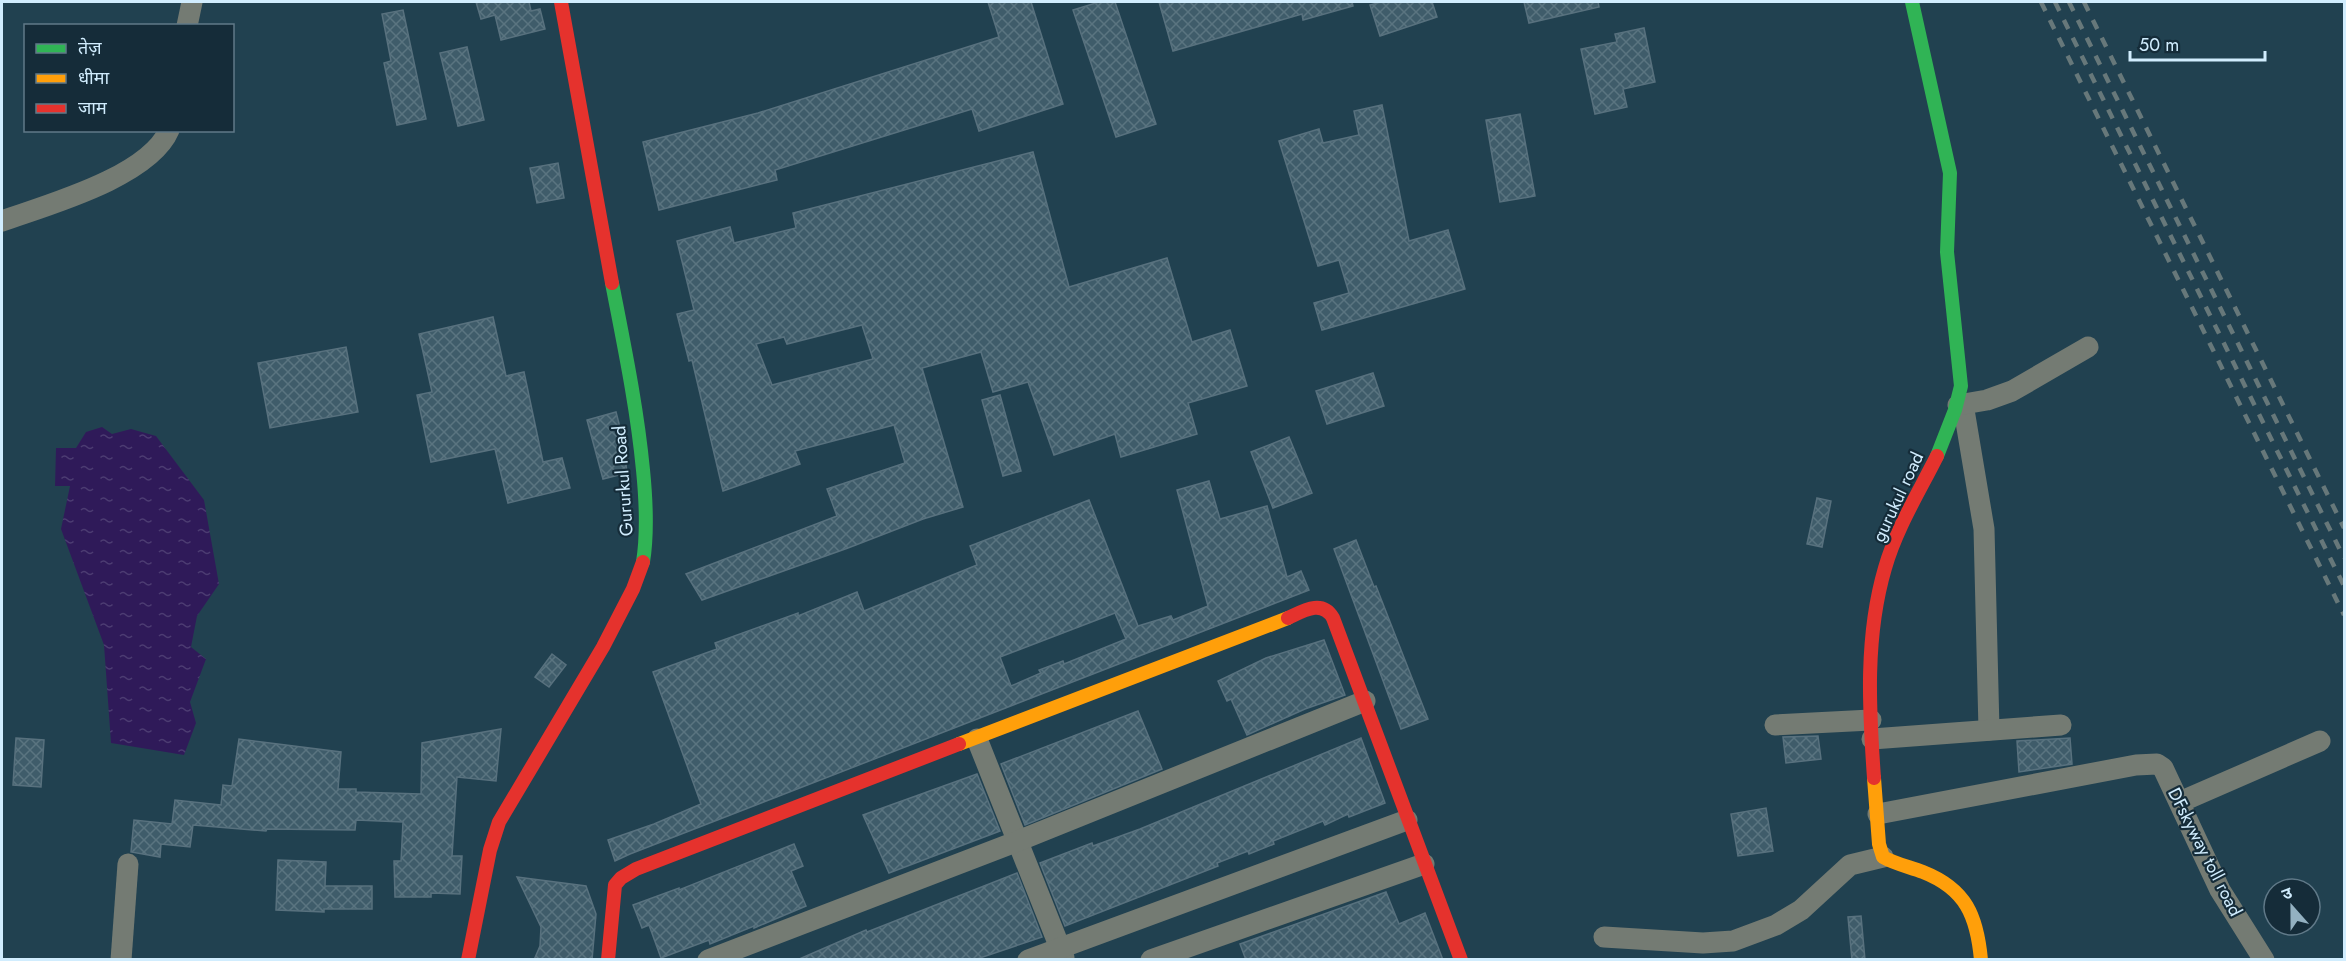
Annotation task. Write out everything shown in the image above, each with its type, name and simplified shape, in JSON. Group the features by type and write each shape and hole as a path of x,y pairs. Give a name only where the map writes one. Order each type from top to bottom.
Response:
{"street":[{"path":"187,24 192,2"},
{"name":"Gururkul Road","path":"468,960 490,850 499,822 607,639 633,589 643,563 646,545 646,503 639,429 561,2"},
{"name":"gurukul road","path":"1883,857 1879,844 1872,729 1870,651 1876,601 1885,566 1899,531 1961,405 1960,374 1947,252 1950,173 1912,2"},
{"path":"2,221 109,181 153,151 163,142 168,132"},
{"path":"1989,730 1984,529 1961,405 2002,395 2026,385 2088,347"},
{"path":"608,960 615,885 627,873 1315,608 1326,608 1330,613 1461,960"},
{"path":"708,960 1018,841 1365,701"},
{"path":"1775,725 1989,730 2061,725"},
{"path":"977,739 1062,953"},
{"path":"2180,802 2320,741"},
{"name":"DFskyway toll road","path":"1878,814 2136,765 2157,764 2163,768 2220,890 2264,960"},
{"path":"1028,960 1062,953 1407,820"},
{"path":"1604,937 1711,943 1733,941 1776,925 1801,910 1850,865 1883,857 1926,872 1942,880 1957,892 1970,907 1976,925 1981,960"},
{"path":"121,960 128,864"},
{"path":"1151,960 1424,864"}],"water":[{"path":"102,427 112,434 131,429 156,436 204,500 219,584 197,616 191,647 206,659 190,702 196,723 184,755 111,743 104,645 61,529 70,486 55,486 56,448 76,448 86,432"}],"building":[{"path":"476,2 529,2 531,11 540,9 545,29 501,40 495,15 481,19"},
{"path":"988,2 1031,2 1063,104 979,131 972,109 775,170 777,180 659,210 643,142 758,113 999,37"},
{"path":"1099,2 1115,2 1156,124 1116,137 1073,10"},
{"path":"1159,2 1352,2 1353,6 1303,20 1302,14 1173,51"},
{"path":"1381,2 1432,2 1437,17 1380,36 1370,5"},
{"path":"1524,2 1598,2 1599,7 1529,23"},
{"path":"403,10 426,119 397,125 384,63 391,61 382,14"},
{"path":"1644,28 1655,82 1623,89 1627,107 1595,114 1581,49 1617,42 1615,34"},
{"path":"467,47 484,120 458,126 440,53"},
{"path":"1382,105 1409,241 1448,230 1465,289 1322,330 1314,303 1349,293 1339,260 1318,266 1279,141 1319,129 1323,143 1359,135 1354,111"},
{"path":"1520,114 1535,196 1500,202 1486,120"},
{"path":"1033,152 1069,287 1167,258 1192,342 1230,330 1247,386 1188,403 1197,434 1121,457 1115,434 1054,455 1028,382 993,392 981,352 922,368 963,507 923,519 702,600 686,574 837,516 827,489 905,463 894,425 795,451 800,464 723,491 692,360 689,361 677,314 694,310 677,241 730,227 734,243 796,228 793,213","holes":["862,325 873,359 772,385 756,344 784,337 787,344"]},
{"path":"558,163 564,198 537,203 530,168"},
{"path":"493,317 506,376 524,372 543,462 562,458 570,488 508,503 495,449 431,462 417,395 432,392 419,334"},
{"path":"346,347 358,412 270,428 258,363"},
{"path":"1373,373 1384,406 1327,424 1316,391"},
{"path":"1000,395 1021,471 1003,476 982,400"},
{"path":"616,412 623,439 627,473 603,479 587,420"},
{"path":"1289,437 1312,493 1273,508 1251,452"},
{"path":"1209,481 1220,519 1267,506 1287,577 1301,571 1309,590 615,861 608,840 701,804 653,672 717,649 715,643 798,613 798,616 857,592 864,611 977,565 970,546 1089,500 1138,626 1171,616 1173,620 1208,606 1177,490","holes":["1115,613 1126,639 1064,664 1063,661 1039,670 1041,673 1011,686 1000,657"]},
{"path":"1817,498 1831,501 1822,547 1807,544"},
{"path":"1356,540 1428,719 1401,729 1334,549"},
{"path":"1324,640 1345,695 1305,709 1247,735 1231,699 1227,701 1218,681 1266,658"},
{"path":"552,654 566,665 549,687 535,677"},
{"path":"1138,711 1162,769 1025,825 1001,764"},
{"path":"501,729 496,781 457,777 452,856 462,856 460,894 431,893 431,897 395,897 394,861 401,861 403,822 356,820 355,830 267,829 266,831 193,825 190,847 161,844 160,857 131,852 134,820 172,824 175,800 221,805 223,785 232,786 239,739 341,752 338,789 356,789 356,792 421,794 422,743"},
{"path":"1818,736 1821,759 1786,763 1783,737"},
{"path":"16,738 44,740 41,787 13,785"},
{"path":"1361,738 1385,803 1349,817 1348,814 1325,825 1323,821 1273,841 1274,844 1217,863 1218,866 1065,926 1040,863 1092,843 1093,846 1140,829"},
{"path":"2070,738 2072,764 2019,772 2017,741"},
{"path":"977,774 1000,831 889,873 863,815"},
{"path":"1766,808 1773,851 1738,856 1731,814"},
{"path":"794,844 803,866 791,871 806,906 710,944 709,940 661,958 649,925 642,928 633,905 679,888 679,890"},
{"path":"278,860 326,862 325,886 372,886 372,909 324,909 324,912 276,910"},
{"path":"1017,873 1042,937 974,960 797,960 866,930 867,932"},
{"path":"517,877 586,886 596,914 592,960 534,960 540,946 541,927"},
{"path":"1386,892 1399,924 1425,913 1443,960 1246,960 1240,944"},
{"path":"1861,916 1865,960 1852,960 1848,917"}],"railway":[{"path":"2041,2 2344,615"},
{"path":"2055,2 2344,586"},
{"path":"2069,2 2344,558"},
{"path":"2084,2 2344,528"}],"traffic: fast":[{"path":"1912,2 1950,173 1947,252 1961,386 1955,410 1937,456"},
{"path":"612,283 630,376 644,481 646,539 643,562"}],"traffic: slow":[{"path":"959,744 1288,618"},
{"path":"1874,778 1879,844 1883,857 1938,879 1959,896 1972,917 1981,960"}],"traffic: jam":[{"path":"561,2 612,283"},
{"path":"1874,778 1870,672 1871,646 1879,594 1895,539 1937,456"},
{"path":"468,960 490,850 499,822 603,647 633,589 643,562"},
{"path":"1288,618 1312,608 1323,609 1333,618 1461,960"},
{"path":"608,960 615,885 621,878 636,869 959,744"}]}
